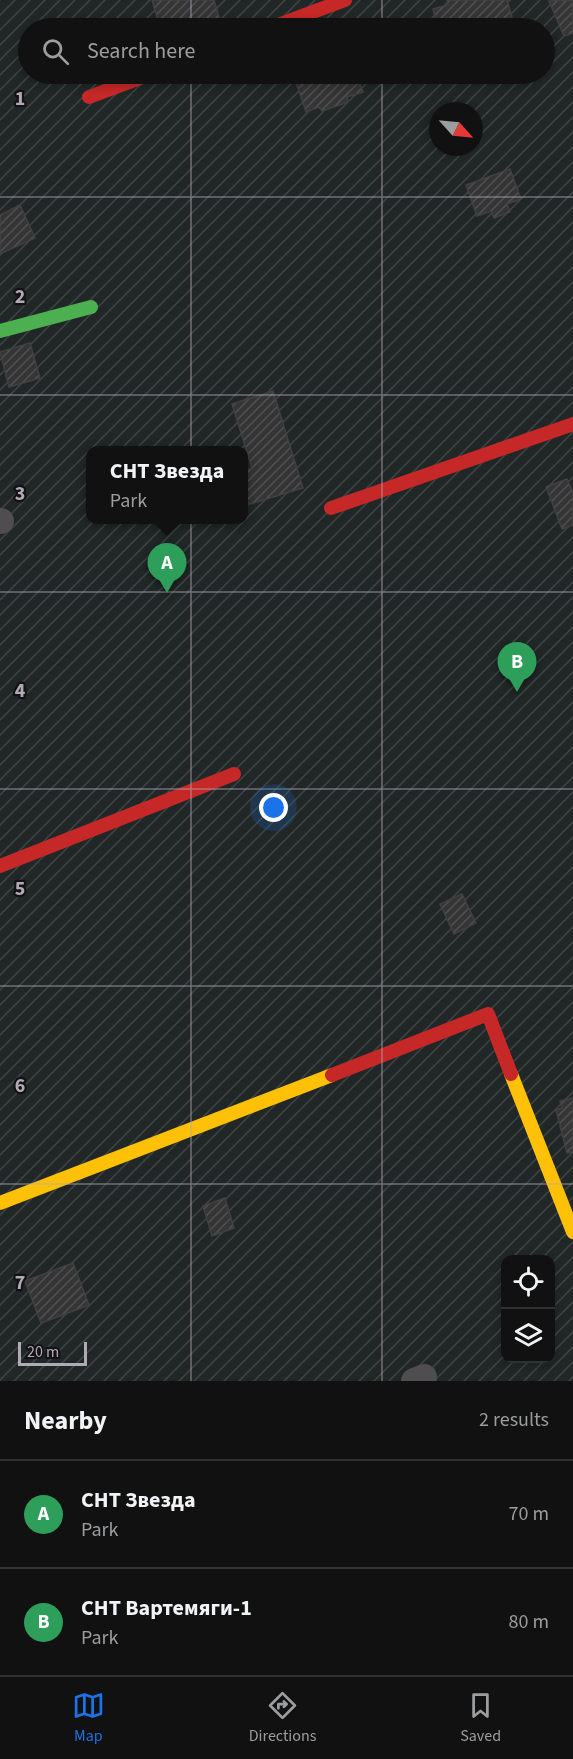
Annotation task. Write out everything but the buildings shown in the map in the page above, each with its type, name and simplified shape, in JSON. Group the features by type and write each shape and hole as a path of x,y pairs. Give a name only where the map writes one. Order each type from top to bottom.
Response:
{"street":[{"path":"297,18 345,0"},
{"path":"89,97 124,84"},
{"path":"0,331 91,307"},
{"path":"331,508 573,424"},
{"path":"0,866 234,774"},
{"path":"0,1203 488,1014 573,1232"}],"shaded area":[{"path":"0,0 573,0 573,1381 0,1381"}],"traffic: fast":[{"path":"0,331 91,307"}],"traffic: slow":[{"path":"511,1074 573,1232"},
{"path":"0,1203 332,1075"}],"traffic: jam":[{"path":"297,18 345,0"},
{"path":"89,97 124,84"},
{"path":"331,508 573,424"},
{"path":"0,866 234,774"},
{"path":"332,1075 488,1014 511,1074"}],"place":[{"name":"СНТ Звезда","path":"167,593"},
{"name":"СНТ Вартемяги-1","path":"517,692"}]}
